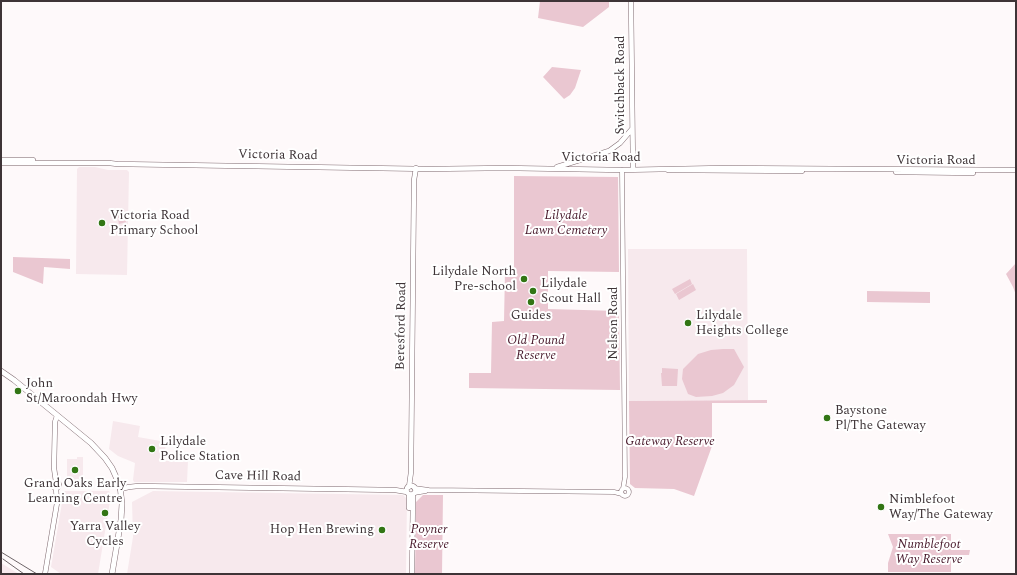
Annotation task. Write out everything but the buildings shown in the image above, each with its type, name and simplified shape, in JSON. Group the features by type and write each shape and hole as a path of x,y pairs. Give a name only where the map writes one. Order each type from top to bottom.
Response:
{"highway":[{"path":"1,372 14,380 91,443 105,458 115,474 122,499 122,520 112,574"}],"main road":[{"name":"Switchback Road","path":"631,1 633,169"},
{"path":"551,168 609,150 620,144 632,129"},
{"name":"Victoria Road","path":"1,160 38,160 52,162"},
{"name":"Victoria Road","path":"1,163 52,162 622,170 722,168 828,170 1016,170"},
{"name":"Beresford Road","path":"410,574 414,167"},
{"path":"43,574 50,547 56,503 56,488 53,484 56,482 54,468 55,422 57,416"},
{"name":"Cave Hill Road","path":"120,489 138,486 411,490"}],"street":[{"name":"Nelson Road","path":"622,170 624,490"},
{"name":"Cave Hill Road","path":"411,490 614,492 624,490"}],"shaded area":[{"name":"Victoria Road Primary School","path":"79,167 127,170 129,172 127,275 76,274 77,169"},
{"name":"Lilydale Heights College","path":"628,249 747,249 748,400 629,401"},
{"path":"113,421 140,426 138,437 166,442 164,461 188,461 187,482 134,482 135,463 118,456 109,449"},
{"name":"Grand Oaks Early Learning Centre","path":"77,457 83,457 83,481 67,481 67,459 77,459"},
{"path":"64,491 109,491 111,495 98,574 61,574 51,567"},
{"path":"153,491 403,495 407,499 406,574 127,574 133,537 132,502"},
{"path":"1,563 19,574 1,574"}],"green space":[{"path":"540,1 609,1 609,7 583,27 538,18"},
{"path":"552,67 581,70 575,88 570,95 564,99 543,77"},
{"path":"514,176 618,177 619,272 548,271 548,309 619,311 620,390 469,388 469,373 491,373 492,322 504,321 505,271 514,270"},
{"path":"123,208 126,222 119,224 116,210"},
{"path":"13,257 70,259 70,269 44,267 43,284 13,272"},
{"path":"1016,263 1016,295 1006,274"},
{"path":"690,279 692,284 675,294 672,289"},
{"path":"693,284 696,290 679,300 676,294"},
{"path":"867,291 930,292 930,303 867,302"},
{"path":"734,349 744,367 734,385 723,393 712,396 696,397 688,394 682,379 683,369 698,354 711,350"},
{"path":"662,368 678,369 677,386 662,386"},
{"name":"Gateway Reserve","path":"767,400 767,403 712,403 712,446 694,496 674,489 635,488 630,484 629,401"},
{"name":"Poyner Reserve","path":"423,495 443,495 442,574 415,574 416,502"},
{"name":"Numblefoot Way Reserve","path":"888,534 951,534 951,550 970,550 969,555 951,555 951,572 888,572 888,563 893,547"}],"railway":[{"path":"1,552 37,574"},
{"path":"3,559 24,574"}],"place":[{"name":"Victoria Road Primary School","path":"102,223"},
{"name":"Lilydale North Pre-school","path":"524,279"},
{"name":"Lilydale Scout Hall","path":"533,291"},
{"name":"Guides","path":"531,302"},
{"name":"Lilydale Heights College","path":"688,323"},
{"name":"John St/Maroondah Hwy","path":"18,391"},
{"name":"Baystone Pl/The Gateway","path":"827,418"},
{"name":"Lilydale Police Station","path":"152,449"},
{"name":"Grand Oaks Early Learning Centre","path":"75,470"},
{"name":"Nimblefoot Way/The Gateway","path":"881,507"},
{"name":"Yarra Valley Cycles","path":"105,513"},
{"name":"Hop Hen Brewing","path":"382,530"}],"park label":[{"name":"Lilydale Lawn Cemetery","path":"566,224"},
{"name":"Old Pound Reserve","path":"536,348"}]}
